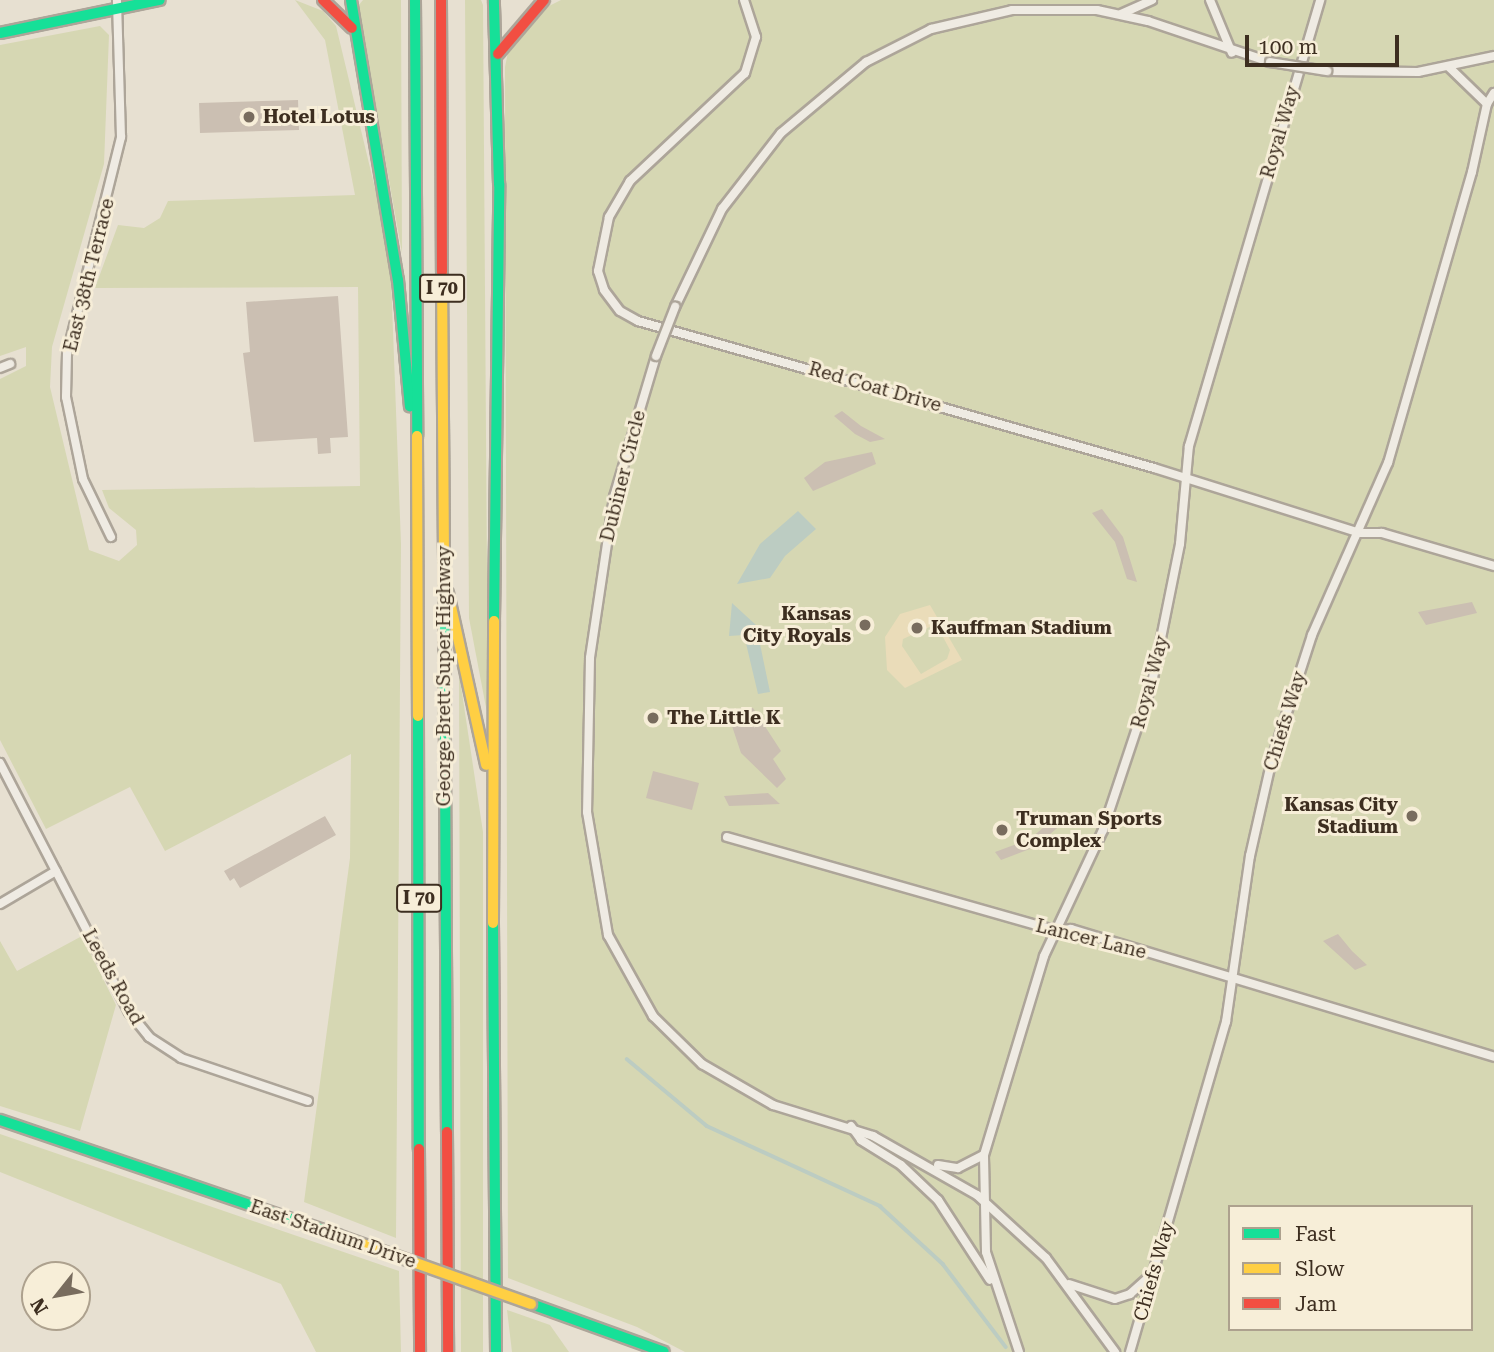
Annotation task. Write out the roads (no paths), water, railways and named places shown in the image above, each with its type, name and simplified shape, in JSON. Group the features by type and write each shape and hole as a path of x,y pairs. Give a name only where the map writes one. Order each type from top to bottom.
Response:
{"main road":[{"path":"0,33 117,3 160,0"},
{"path":"323,0 352,29"},
{"path":"351,0 352,29 396,267 403,363 417,445"},
{"name":"George Brett Super Highway","path":"415,0 420,1352"},
{"name":"George Brett Super Highway","path":"441,0 448,1352"},
{"path":"494,0 498,54 492,790 496,1352"},
{"path":"498,54 544,0"},
{"path":"443,575 492,790"},
{"name":"East Stadium Drive","path":"0,1120 337,1235 664,1352"}],"street":[{"name":"Red Coat Drive","path":"744,0 756,37 745,73 630,181 609,217 598,271 613,304 638,321 1187,480 1360,533 1382,533 1494,566"},
{"path":"1121,14 1152,0"},
{"path":"1210,0 1232,53"},
{"name":"Royal Way","path":"1019,1352 986,1252 984,1155 1044,956 1102,830 1152,683 1187,480 1189,446 1320,0"},
{"name":"East 38th Terrace","path":"111,537 83,479 66,397 67,354 121,137 117,3"},
{"name":"Dubiner Circle","path":"1115,1352 1066,1283 984,1200 921,1160 850,1125 746,1093 685,1050 629,978 600,906 587,812 590,658 614,497 656,356 675,307 738,184 796,118 866,62 931,29 1012,10 1068,8 1121,14 1232,53 1327,72 1378,75 1448,67 1494,56"},
{"path":"1448,67 1487,104"},
{"name":"Chiefs Way","path":"1130,1352 1226,1022 1272,759 1312,635 1360,533 1388,463 1487,104 1494,93"},
{"path":"0,368 9,364"},
{"name":"Leeds Road","path":"0,763 129,1012 149,1037 180,1058 308,1101"},
{"name":"Lancer Lane","path":"727,837 1057,931 1071,929 1494,1057"},
{"path":"0,904 56,871"},
{"path":"850,1125 860,1140 901,1165 938,1200 997,1292"},
{"path":"921,1160 958,1168 984,1155"},
{"path":"1066,1283 1100,1299 1115,1299 1130,1294 1154,1272"}],"waterway":[{"path":"627,1059 707,1126 880,1206 943,1264 1006,1347"}],"place":[{"name":"Hotel Lotus","path":"249,117"},
{"name":"Kansas City Royals","path":"865,625"},
{"name":"Kauffman Stadium","path":"917,628"},
{"name":"The Little K","path":"653,718"},
{"name":"Kansas City Stadium","path":"1412,816"},
{"name":"Truman Sports Complex","path":"1002,830"}]}
